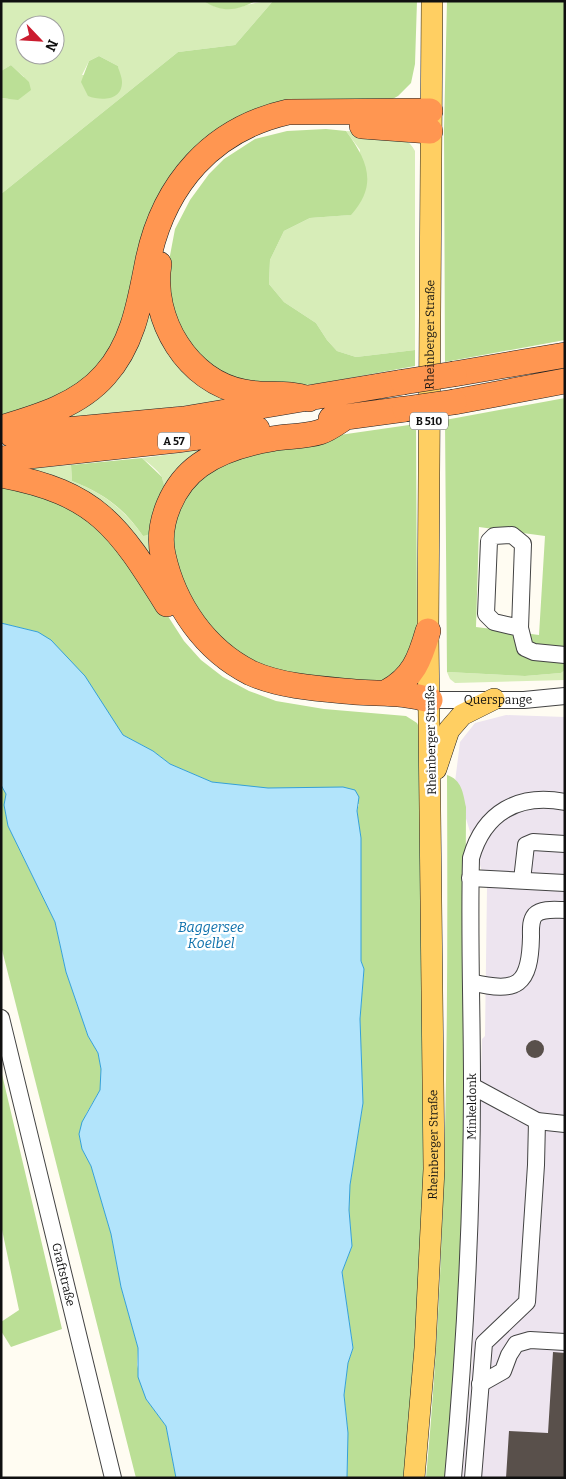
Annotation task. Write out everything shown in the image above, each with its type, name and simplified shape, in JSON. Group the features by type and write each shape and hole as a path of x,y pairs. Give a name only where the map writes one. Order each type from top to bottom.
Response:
{"highway":[{"path":"1,428 51,412 80,396 111,369 132,329 157,225 167,204 187,173 231,132 268,116 288,112 430,121"},
{"path":"308,399 292,393 270,395 244,392 221,385 192,364 176,345 159,298 158,281 161,255 171,221 194,181 210,163 232,144 278,124 430,121"},
{"name":"A 57","path":"1,436 184,419 565,355"},
{"name":"A 57","path":"1,459 177,440 405,409 565,382"},
{"path":"346,417 320,432 262,441 226,452 198,467 177,489 163,525 162,550 166,572 183,608 199,632 218,651 252,673 278,681 358,692 411,694 430,700"},
{"path":"1,475 59,490 83,501 101,515 138,558 185,631 198,647 212,661 249,685 274,695 373,707 411,706 430,700"},
{"path":"387,692 399,686 411,675 418,664 428,631"}],"main road":[{"name":"Rheinberger Straße","path":"414,1478 425,1348 434,1169 432,784 428,631 432,1"},
{"path":"432,784 449,730 462,715 494,699"}],"street":[{"path":"520,628 494,622 486,614 489,541 494,536 512,535 523,544 520,628 525,648 534,652 565,655"},
{"name":"Querspange","path":"430,700 524,700 565,696"},
{"name":"Minkeldonk","path":"453,1478 468,1288 472,1086 470,858 475,844 484,829 499,814 511,806 534,799 565,802"},
{"path":"522,880 526,845 533,842 565,844"},
{"path":"470,878 565,883"},
{"path":"471,982 506,988 517,984 529,964 531,923 535,914 544,910 565,910"},
{"name":"Graftstraße","path":"1,1018 113,1478"},
{"path":"472,1086 537,1122 565,1124"},
{"path":"473,1478 484,1342 526,1302 536,1165 537,1122"},
{"path":"480,1384 503,1371 509,1355 516,1344 530,1340 565,1342"}],"shaded area":[{"path":"506,715 565,717 565,1478 462,1478 472,1361 482,1039 485,1036 487,888 455,782 460,742 475,723"}],"green space":[{"path":"1,1 203,1 214,6 231,8 273,1 235,45 178,52 1,194 1,98 8,99 24,77 11,65 1,71","holes":["99,56 118,66 119,73 82,75 89,61"]},
{"path":"203,1 256,1 236,9 223,9"},
{"path":"273,1 417,1 415,64 411,83 398,96 387,102 312,104 193,156 131,310 110,356 63,400 1,421 1,194 178,52 235,45"},
{"path":"447,1 565,1 565,340 445,362 444,129"},
{"path":"99,56 118,66 121,76 122,82 119,93 110,98 99,99 88,96 81,82 89,61"},
{"path":"11,65 29,82 31,90 18,100 1,98 1,71"},
{"path":"326,129 346,131 354,142 367,173 365,193 351,215 310,218 284,231 270,260 269,284 284,302 316,323 337,351 356,357 415,350 415,366 317,384 274,388 211,371 178,332 165,282 175,229 190,200 209,174 224,159 255,139 287,131"},
{"path":"346,131 394,135 403,138 415,151 415,350 356,357 337,351 316,323 284,302 269,284 270,260 284,231 310,218 350,215 360,150"},
{"path":"146,301 244,399 52,421"},
{"path":"565,398 565,670 561,673 525,676 447,672 445,420","holes":["479,527 545,536 539,635 476,627"]},
{"path":"416,424 417,635 393,683 275,675 220,643 177,581 170,533 183,496 207,470 277,444"},
{"path":"217,448 161,567 13,470 71,465 72,481 94,491 112,503 136,526 143,536 156,506 163,482 158,472 142,458"},
{"path":"142,458 162,477 164,486 156,503 150,534 143,536 128,517 112,502 72,481 71,465"},
{"path":"1,483 72,504 138,570 184,641 201,660 223,677 249,691 276,701 324,709 406,716 417,723 420,729 424,975 422,1221 415,1350 405,1478 347,1478 348,1433 344,1395 348,1363 353,1348 342,1272 352,1246 349,1210 350,1185 363,1103 360,1019 364,969 361,961 361,838 357,811 359,804 212,782 170,764 153,751 123,735 38,632 1,623"},
{"path":"565,670 565,680 455,683 450,679 447,672 525,676 561,673"},
{"path":"447,775 459,784 466,807 464,1211 446,1478 426,1478 439,1302 443,1214 447,1039"},
{"path":"1,785 6,794 4,805 8,826 55,922 66,972 88,1036 98,1053 101,1069 100,1090 86,1114 79,1134 82,1149 91,1166 111,1234 121,1287 138,1348 137,1365 146,1399 166,1426 176,1478 136,1478 1,946"},
{"path":"1,1070 62,1329 11,1347 1,1331 1,1322 19,1310 1,1225"}],"water":[{"name":"Baggersee Koelbel","path":"1,623 38,632 51,640 85,676 123,735 153,751 170,764 212,782 268,788 343,787 355,790 359,797 357,811 361,838 361,961 364,969 360,1019 363,1103 350,1185 349,1210 352,1246 342,1272 353,1348 348,1363 344,1395 348,1433 347,1478 176,1478 166,1426 146,1399 138,1377 138,1348 121,1287 111,1234 91,1166 82,1149 79,1134 82,1122 100,1090 101,1069 98,1053 88,1036 66,972 55,922 8,826 4,805 6,794 1,785"}],"building":[{"path":"535,1040 541,1043 544,1049 541,1055 535,1058 529,1055 526,1049 529,1043"},
{"path":"553,1352 565,1353 565,1478 506,1478 509,1431 548,1433"}]}
